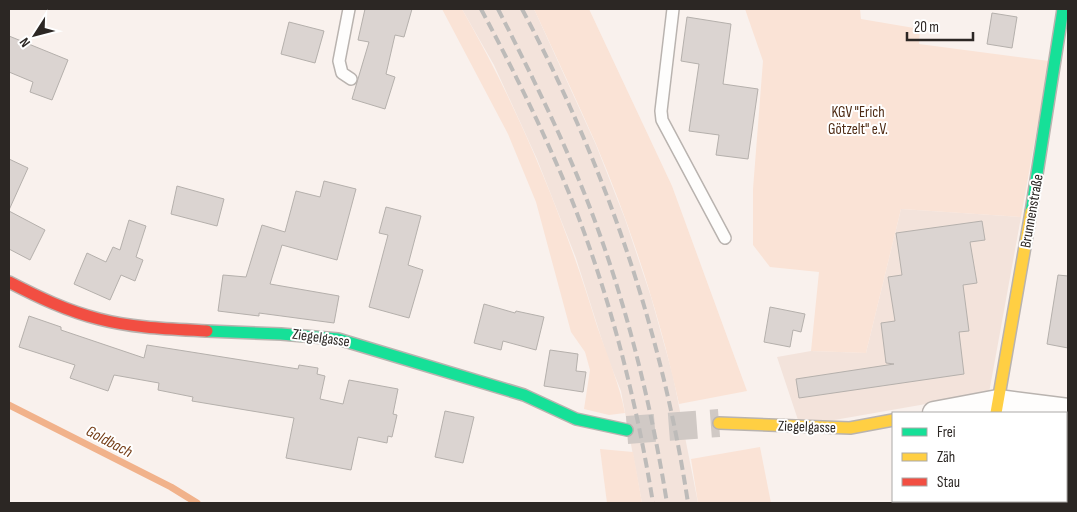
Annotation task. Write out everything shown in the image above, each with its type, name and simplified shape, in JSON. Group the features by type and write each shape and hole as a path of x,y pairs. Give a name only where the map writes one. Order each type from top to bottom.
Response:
{"street":[{"name":"Brunnenstraße","path":"997,407 1040,163 1063,9"},
{"name":"Ziegelgasse","path":"9,282 74,311 110,322 142,326 307,334 338,338 524,395 576,419 627,430"},
{"path":"944,412 997,407 1068,410"},
{"name":"Ziegelgasse","path":"720,423 810,428 850,428 892,420"}],"lane":[{"path":"349,9 339,61 342,73 351,80"},
{"path":"673,9 661,111 662,120 724,238"}],"shaded area":[{"path":"462,9 534,9 596,145 625,219 651,297 673,376 698,503 642,503 621,391 607,356 576,258 537,159 494,65"},
{"path":"901,209 1021,217 989,393 800,426 777,357 811,351 866,353"}],"green space":[{"path":"442,9 462,9 521,124 570,244 616,380 625,413 609,415 584,409 590,370 585,352 571,332 536,202 508,134"},
{"path":"534,9 589,9 672,186 747,391 679,404 654,305 621,207 596,144"},
{"name":"KGV \"Erich Götzelt\" e.V.","path":"745,9 860,9 861,19 920,29 919,44 1049,61 1021,217 901,209 866,353 811,351 819,272 770,267 753,245 753,189 763,61"},
{"path":"760,447 771,503 698,503 691,459"},
{"path":"600,449 633,452 642,503 607,503"}],"building":[{"path":"365,9 412,9 404,37 395,35 386,74 395,77 385,109 352,99 369,42 358,40"},
{"path":"992,13 1017,17 1012,48 987,44"},
{"path":"687,17 731,24 723,84 758,89 748,159 716,155 719,135 689,131 699,64 681,61"},
{"path":"289,22 324,31 315,63 281,54"},
{"path":"9,36 68,60 52,100 30,92 33,82 9,72"},
{"path":"9,159 28,168 9,210"},
{"path":"324,181 356,189 337,260 282,245 270,284 339,296 334,323 259,313 259,316 218,311 223,275 246,277 262,225 285,232 296,191 320,197"},
{"path":"177,186 224,199 217,226 171,214"},
{"path":"386,207 421,216 408,265 423,270 409,318 369,307 388,235 379,233"},
{"path":"9,211 45,230 30,260 9,249"},
{"path":"129,220 146,226 136,257 143,260 135,281 121,275 110,300 74,284 87,253 106,262 113,247 120,250"},
{"path":"982,221 985,240 970,242 977,283 963,285 969,331 959,332 964,374 799,398 796,379 894,364 886,363 881,323 895,321 888,277 902,275 896,233"},
{"path":"1058,275 1068,276 1068,348 1047,344"},
{"path":"484,304 515,313 516,311 544,317 536,350 503,341 501,350 474,343"},
{"path":"770,307 805,314 801,332 793,330 790,347 764,342"},
{"path":"29,316 61,327 61,330 144,358 147,345 298,369 299,365 318,368 317,374 325,376 320,399 343,404 349,380 398,389 393,414 397,415 392,437 388,436 387,443 358,437 351,470 286,458 294,418 192,401 193,397 158,390 159,383 114,375 108,391 70,378 75,365 19,347"},
{"path":"550,350 578,354 576,371 586,372 583,392 544,386"},
{"path":"445,411 474,417 463,463 435,457"}],"waterway":[{"name":"Goldbach","path":"9,405 171,487 197,503"}],"tunnel":[{"path":"627,430 719,423"}],"railway":[{"path":"481,9 516,77 559,169 597,268 620,346 638,424 653,503"},
{"path":"498,9 563,144 583,190 611,266 634,344 652,423 667,503"},
{"path":"522,9 552,67 579,127 604,187 626,249 646,311 663,374 677,438 688,503"}],"traffic: fast":[{"path":"1031,212 1063,9"},
{"path":"207,331 281,334 338,339 524,395 576,419 627,430"}],"traffic: slow":[{"path":"996,412 1031,212"},
{"path":"719,423 850,428 892,420"}],"traffic: jam":[{"path":"9,282 53,303 99,319 139,326 207,331"}]}
